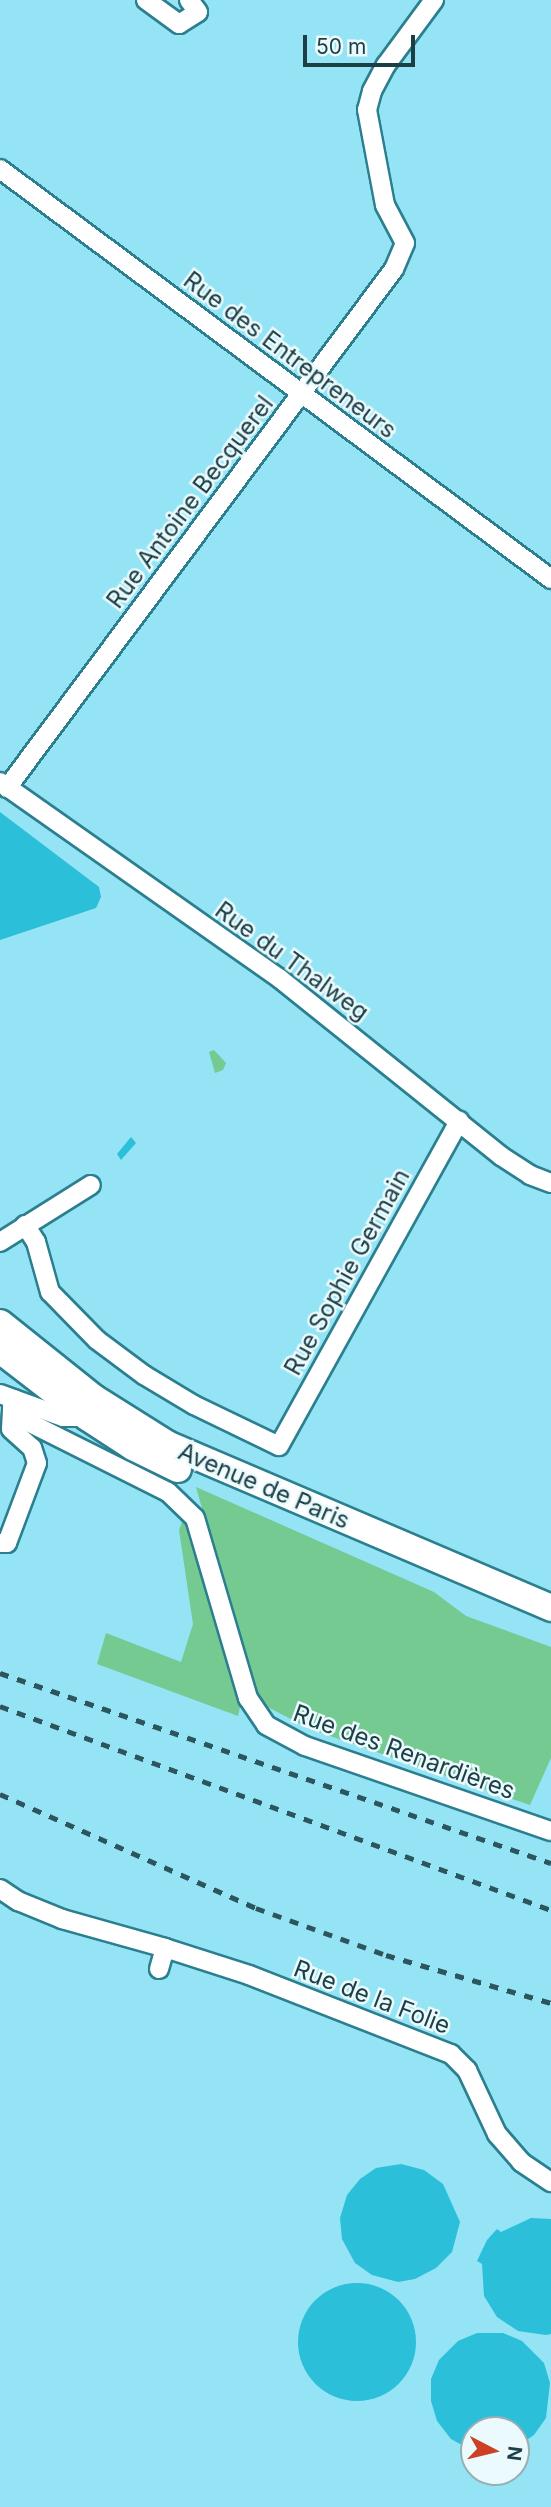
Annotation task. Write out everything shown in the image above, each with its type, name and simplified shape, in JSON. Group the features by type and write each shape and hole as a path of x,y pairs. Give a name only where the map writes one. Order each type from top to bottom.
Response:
{"main road":[{"name":"Avenue de Paris","path":"0,1322 94,1398 167,1444 551,1608"},
{"name":"Avenue de Paris","path":"0,1350 87,1417 133,1447 186,1472 551,1625"}],"street":[{"path":"146,0 179,24 198,12 189,0"},
{"name":"Rue Antoine Becquerel","path":"4,785 394,269 405,243 385,205 367,110 372,91 386,65 434,0"},
{"name":"Rue des Entrepreneurs","path":"0,169 551,579"},
{"name":"Rue du Thalweg","path":"4,785 279,978 501,1156 530,1175 551,1183"},
{"name":"Rue Sophie Germain","path":"25,1225 36,1242 50,1292 97,1340 194,1405 279,1446 459,1121"},
{"path":"0,1242 91,1185"},
{"path":"4,1543 37,1463 32,1448 11,1429 9,1400 62,1416 87,1417"},
{"name":"Rue des Renardières","path":"9,1400 27,1422 168,1492 195,1518 248,1698 266,1725 305,1746 551,1831"},
{"name":"Rue de la Folie","path":"0,1889 18,1901 62,1919 198,1958 451,2054 467,2070 497,2134 521,2162 551,2182"},
{"path":"159,1969 166,1948"}],"green space":[{"path":"214,1050 226,1063 223,1070 215,1073 209,1052"},
{"path":"196,1487 434,1592 466,1616 551,1647 551,1758 530,1805 310,1729 262,1704 250,1678"},
{"path":"185,1514 241,1703 238,1716 97,1664 106,1633 181,1662 193,1624 179,1530"}],"water":[{"path":"0,812 99,887 101,897 96,908 0,940"},
{"path":"131,1137 136,1143 121,1160 117,1154"},
{"path":"401,2164 424,2170 443,2184 460,2222 452,2252 436,2268 415,2279 398,2282 372,2275 355,2263 342,2239 340,2218 347,2195 360,2179 376,2168"},
{"path":"531,2218 551,2219 551,2334 546,2335 518,2331 497,2317 484,2296 482,2264 477,2261 487,2240 497,2229 501,2232"},
{"path":"357,2283 380,2287 399,2300 412,2319 416,2342 412,2365 399,2384 380,2397 357,2401 334,2397 315,2384 302,2365 298,2342 302,2319 315,2300 334,2287"},
{"path":"477,2333 503,2333 522,2341 544,2363 550,2383 546,2418 534,2435 530,2438 530,2416 460,2416 460,2444 451,2439 437,2421 431,2401 431,2379 439,2360 458,2341"}],"railway":[{"path":"0,1673 551,1863"},
{"path":"0,1706 551,1910"},
{"path":"0,1794 256,1908 386,1955 551,2003"}]}
